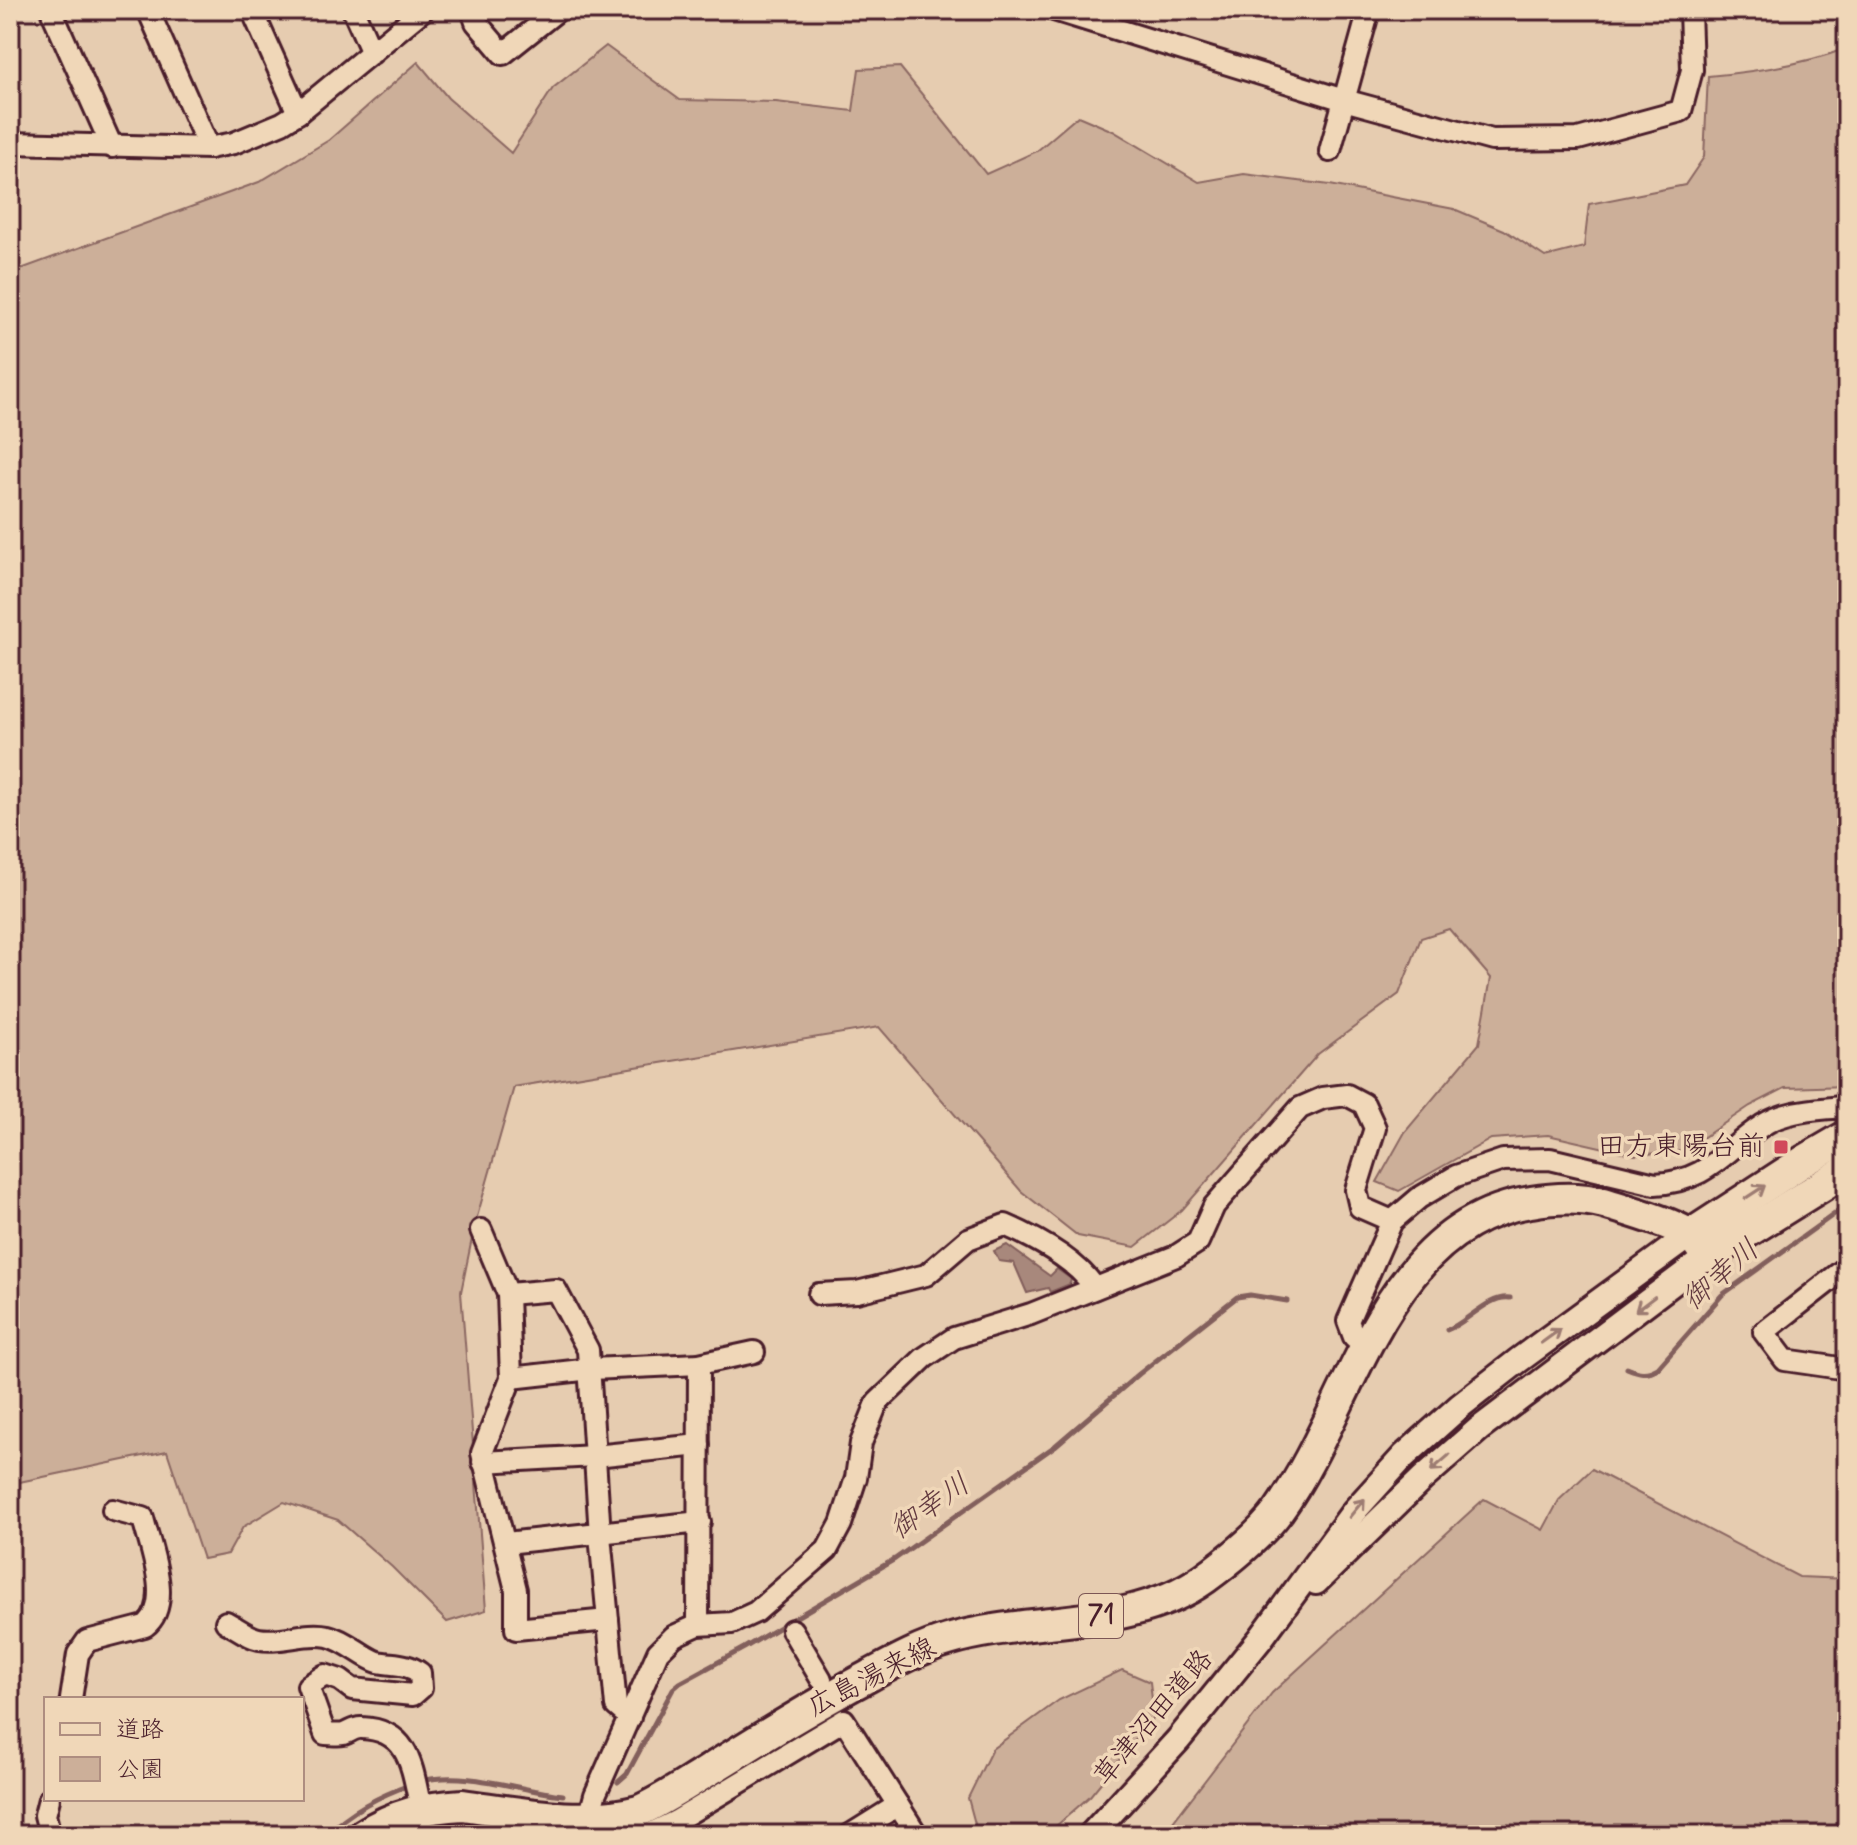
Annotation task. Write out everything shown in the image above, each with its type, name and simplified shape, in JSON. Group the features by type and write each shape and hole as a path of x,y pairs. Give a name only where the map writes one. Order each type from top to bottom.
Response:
{"main road":[{"path":"1699,1246 1804,1161 1847,1136"},
{"path":"1699,1246 1847,1170"},
{"name":"広島湯来線","path":"363,1835 398,1816 421,1809 463,1805 589,1818 614,1817 652,1805 830,1697 915,1651 948,1639 998,1629 1122,1613 1158,1602 1204,1579 1255,1537 1278,1511 1321,1442 1366,1345 1413,1271 1435,1248 1487,1214 1517,1204 1550,1199 1595,1201 1637,1213 1699,1246"}],"street":[{"path":"51,10 112,147"},
{"path":"148,10 209,148"},
{"path":"252,10 298,113"},
{"path":"353,10 372,53"},
{"path":"10,143 209,148 234,143 298,113 423,10"},
{"path":"472,10 476,22 503,54 558,10"},
{"path":"1054,10 1344,100 1492,140 1578,139 1681,111 1692,70 1690,10"},
{"path":"1330,151 1369,10"},
{"path":"589,1818 595,1795 658,1652 674,1636 698,1625 732,1623 756,1612 827,1550 841,1524 856,1478 861,1443 877,1403 924,1358 954,1338 1031,1314 1176,1256 1198,1242 1214,1206 1300,1108 1323,1098 1347,1095 1364,1104 1375,1128 1356,1190 1360,1207 1392,1221"},
{"path":"1366,1345 1354,1337 1348,1321 1392,1221 1419,1198 1456,1176 1503,1160 1550,1159 1655,1184 1671,1183 1716,1165 1764,1124 1789,1114 1842,1107 1847,1114"},
{"path":"819,1294 857,1292 926,1275 968,1239 1005,1225 1025,1234 1085,1273 1095,1288"},
{"path":"481,1230 508,1294 511,1378 482,1453 516,1590 516,1629 608,1620"},
{"name":"草津沼田道路","path":"1091,1835 1178,1740 1261,1638 1355,1510 1404,1456 1460,1406 1519,1360 1699,1246"},
{"path":"1847,1267 1764,1332 1785,1360 1847,1369"},
{"path":"508,1294 556,1290 588,1350 600,1535 616,1706 630,1718"},
{"path":"511,1378 591,1369 699,1364 754,1352"},
{"path":"698,1625 699,1364"},
{"path":"483,1462 595,1456 699,1445"},
{"path":"71,1697 78,1654 87,1641 145,1626 153,1620 159,1608 160,1590 143,1518 113,1510"},
{"path":"506,1543 700,1522"},
{"path":"226,1622 256,1639 274,1640 307,1634 329,1636 360,1650 374,1661 412,1667 420,1673 421,1688 413,1695 352,1689 340,1680 325,1675 308,1686 325,1734 342,1734 359,1727 387,1733 401,1742 412,1769 421,1809"},
{"path":"792,1630 821,1679"},
{"path":"647,1835 676,1821 842,1716 917,1835"},
{"path":"48,1801 45,1815 50,1835"},
{"path":"850,1835 898,1805"}],"green space":[{"path":"606,46 680,100 776,102 853,111 859,69 900,67 986,174 1037,151 1078,116 1113,131 1199,182 1244,174 1330,185 1454,209 1504,230 1545,257 1584,247 1589,204 1685,185 1704,157 1708,76 1778,67 1847,48 1847,1086 1785,1088 1750,1106 1683,1151 1635,1155 1548,1135 1491,1139 1399,1191 1377,1182 1405,1132 1479,1044 1491,978 1449,929 1421,938 1399,994 1318,1054 1182,1210 1135,1247 1078,1236 1021,1191 879,1027 514,1087 475,1224 461,1292 486,1610 447,1622 392,1567 338,1520 284,1502 243,1527 228,1554 203,1559 167,1451 10,1484 10,273 259,182 329,140 418,62 448,98 511,153 553,88"},
{"path":"1592,1469 1799,1577 1847,1579 1847,1835 1163,1835 1272,1693 1484,1499 1543,1530 1559,1500"},
{"path":"1122,1670 1150,1682 1154,1717 1090,1796 1046,1835 978,1835 968,1798 992,1749 1059,1700"}],"shaded area":[{"path":"1007,1245 1050,1276 1057,1269 1071,1279 1070,1284 1050,1292 1048,1288 1027,1293 1014,1263 999,1261 994,1251"}],"waterway":[{"name":"御幸川","path":"1627,1368 1642,1372 1658,1368 1722,1295 1847,1205"},
{"name":"御幸川","path":"618,1782 627,1774 673,1689 680,1683 895,1559 1055,1446 1139,1374 1237,1297 1250,1295 1287,1301"},
{"name":"御幸川","path":"1447,1330 1486,1305 1510,1298"},
{"name":"御幸川","path":"421,1781 474,1779 563,1795"},
{"name":"御幸川","path":"326,1835 366,1805 412,1784"}],"place":[{"name":"田方東陽台前","path":"1781,1147"}]}
